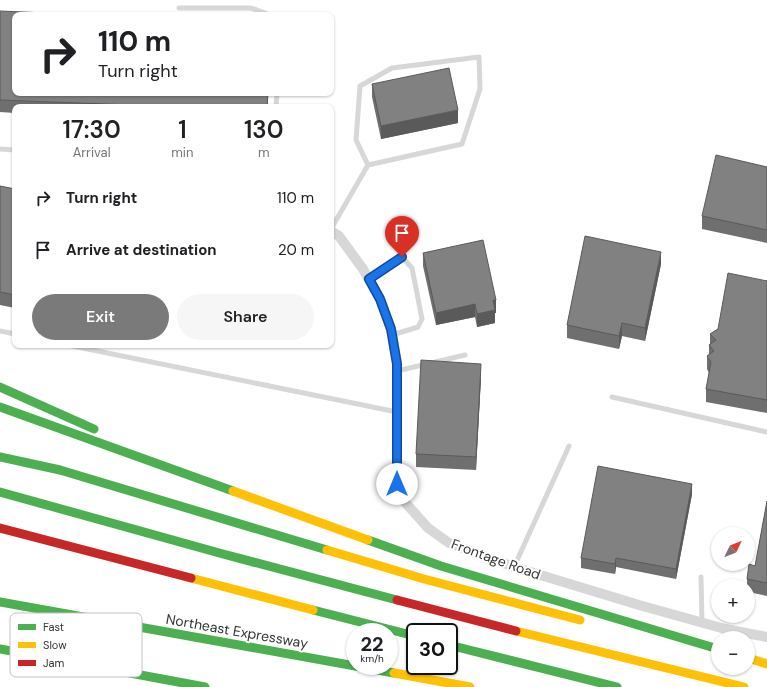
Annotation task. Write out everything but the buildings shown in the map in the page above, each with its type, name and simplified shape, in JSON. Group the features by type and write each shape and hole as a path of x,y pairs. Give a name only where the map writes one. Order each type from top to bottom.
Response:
{"highway":[{"path":"0,386 100,431"},
{"path":"0,407 441,566 711,647"},
{"path":"121,441 221,486"},
{"path":"0,457 60,470 424,579 588,622"},
{"path":"0,492 223,554 456,616 744,687"},
{"path":"0,528 406,634"},
{"name":"Northeast Expressway","path":"0,602 61,613"},
{"name":"Northeast Expressway","path":"142,628 470,687"},
{"path":"627,631 711,651"},
{"path":"458,646 617,687"},
{"path":"0,649 10,651"},
{"path":"0,653 10,651"},
{"path":"755,661 767,664"},
{"path":"142,675 205,687"}],"street":[{"name":"Frontage Road","path":"334,232 339,236 363,268 380,299 391,329 397,364 397,484 403,500 428,528 449,543 514,567 639,605 702,622 767,637"}],"lane":[{"path":"179,8 250,8 262,12"},
{"path":"334,225 368,165 462,144 480,89 479,56 392,68 360,86 356,140 368,165"},
{"path":"0,149 12,150"},
{"path":"369,279 402,257 412,268 422,319 418,327 392,335"},
{"path":"0,331 12,333"},
{"path":"83,348 397,412"},
{"path":"397,371 465,355"},
{"path":"612,397 767,432"},
{"path":"514,567 569,446"},
{"path":"701,577 702,622"}],"traffic: fast":[{"path":"0,387 94,429"},
{"path":"0,407 233,491"},
{"path":"0,457 60,470 327,550"},
{"path":"0,492 223,554 397,600"},
{"path":"368,540 441,566 711,647"},
{"path":"0,602 61,613"},
{"path":"313,610 406,634"},
{"path":"142,628 346,664"},
{"path":"458,647 617,687"},
{"path":"0,649 10,651"},
{"path":"142,675 205,687"}],"traffic: slow":[{"path":"233,491 368,540"},
{"path":"327,550 424,579 580,620"},
{"path":"191,578 313,610"},
{"path":"516,631 744,687"},
{"path":"755,660 767,664"},
{"path":"398,674 470,687"}],"traffic: jam":[{"path":"0,528 191,578"},
{"path":"397,600 516,631"}],"route":[{"path":"397,484 397,364 391,329 380,299 369,279 402,257"}]}
